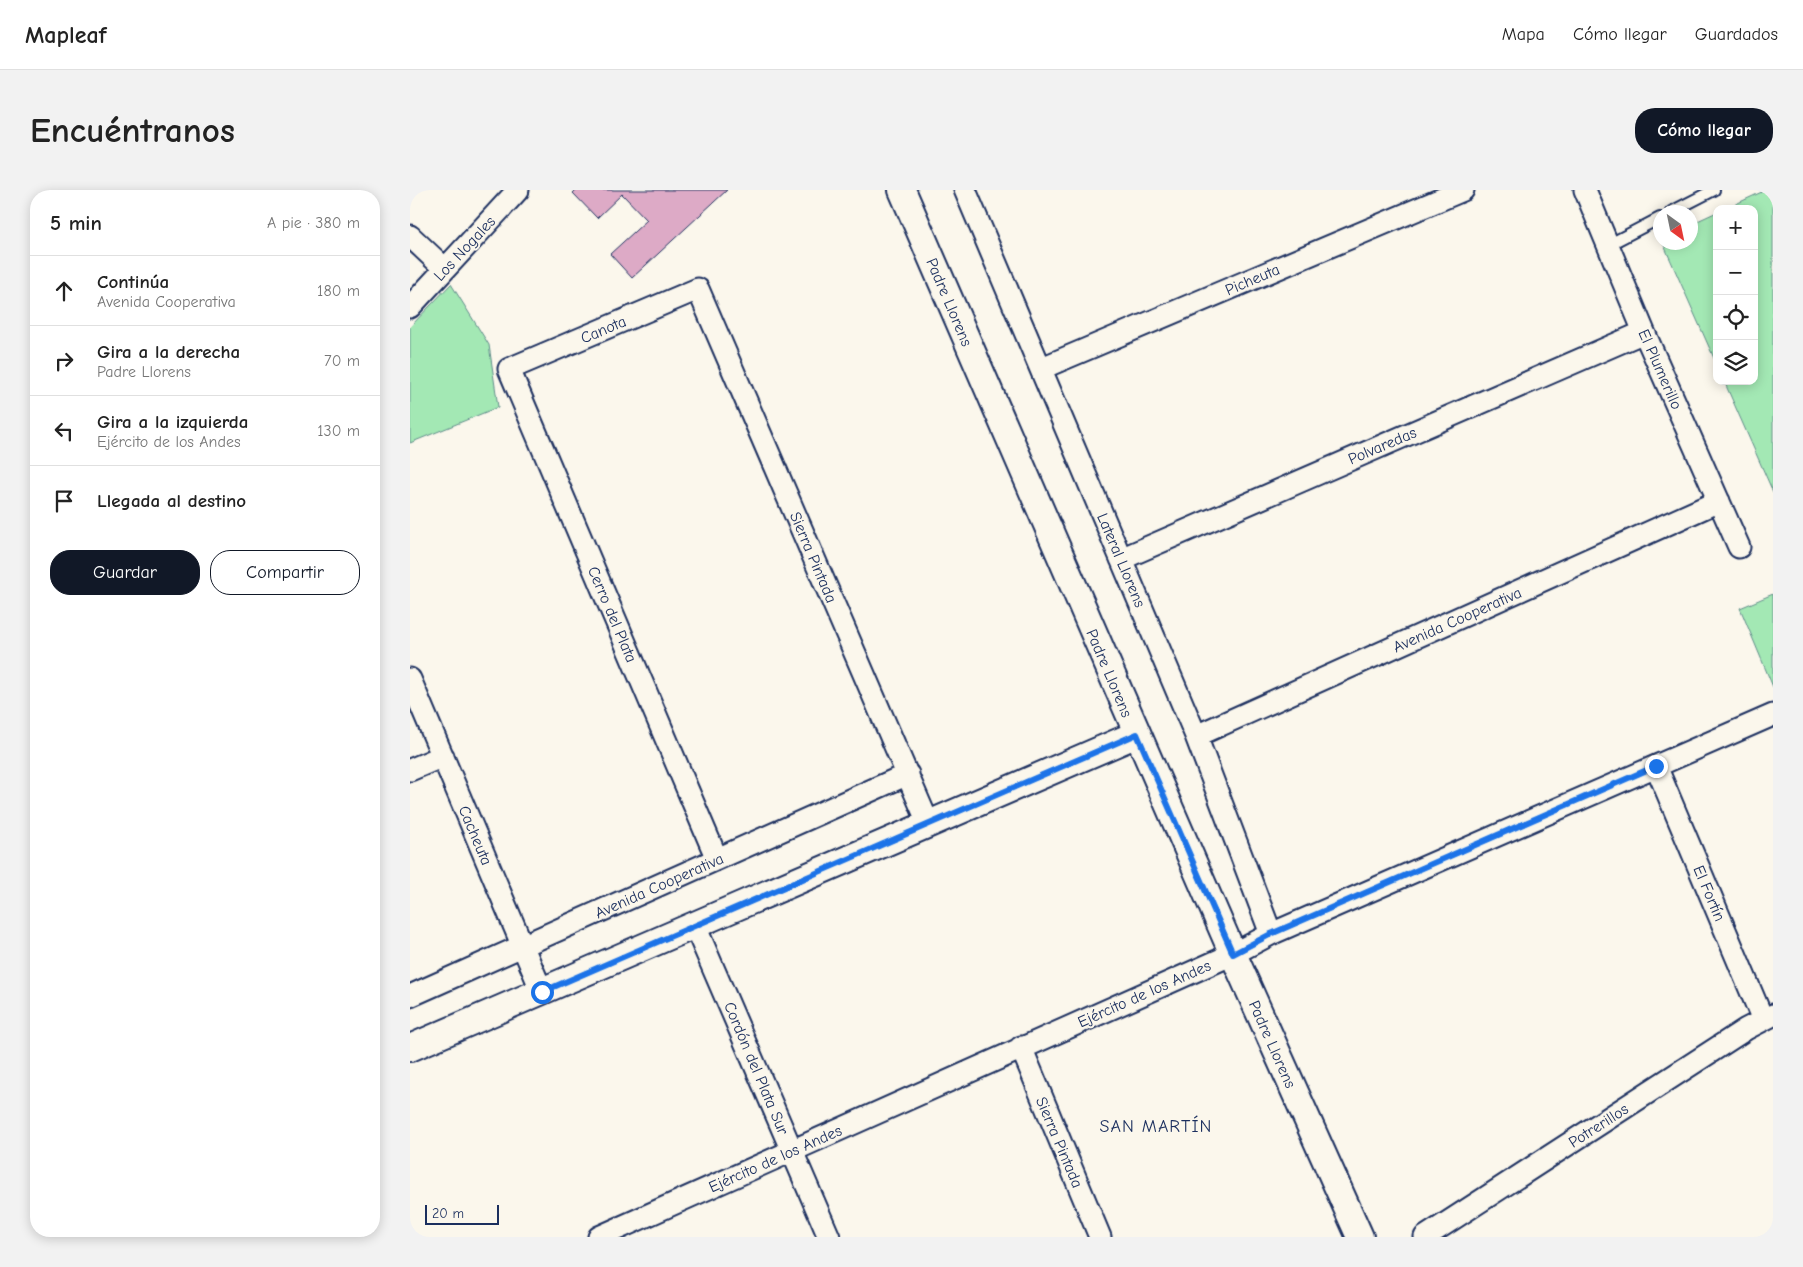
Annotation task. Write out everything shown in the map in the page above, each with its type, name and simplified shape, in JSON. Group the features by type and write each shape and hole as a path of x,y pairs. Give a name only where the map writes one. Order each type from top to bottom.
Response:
{"street":[{"name":"Los Nogales","path":"410,306 518,190"},
{"name":"Padre Llorens","path":"902,190 1233,954 1360,1237"},
{"name":"Lateral Llorens","path":"965,190 1042,368 1196,736 1271,934"},
{"name":"Picheuta","path":"1042,368 1463,190"},
{"name":"El Plumerillo","path":"1585,190 1644,332 1739,547"},
{"path":"410,236 445,269"},
{"name":"Canota","path":"509,370 698,289"},
{"name":"Sierra Pintada","path":"698,289 930,825"},
{"name":"Polvaredas","path":"1121,559 1644,332"},
{"name":"Cerro del Plata","path":"509,370 717,859"},
{"name":"Avenida Cooperativa","path":"1196,736 1719,501"},
{"name":"Cacheuta","path":"410,679 542,992"},
{"name":"Ejército de los Andes","path":"599,1237 1020,1047 1233,954 1271,934 1773,715"},
{"path":"410,1048 1137,734"},
{"path":"410,770 443,756"},
{"name":"El Fortín","path":"1656,766 1768,1017"},
{"name":"Avenida Cooperativa","path":"410,996 908,774"},
{"name":"Cordón del Plata Sur","path":"695,926 828,1237"},
{"name":"Potrerillos","path":"1424,1237 1746,1029 1768,1017"},
{"name":"Sierra Pintada","path":"1020,1047 1100,1237"}],"lane":[{"path":"1685,205 1714,190"},
{"path":"1608,245 1653,222"}],"green space":[{"path":"1766,190 1773,190 1773,492 1726,385 1758,385 1758,205 1734,205"},
{"path":"1713,214 1713,356 1666,250 1698,250 1698,221"},
{"path":"451,284 489,345 498,407 410,443 410,327"},
{"path":"1773,594 1773,687 1740,608"}],"building":[{"path":"576,190 727,190 632,278 610,254 647,220 622,194 597,218 573,193"}],"district":[{"name":"SAN MARTÍN","path":"1156,1126"}],"route":[{"path":"542,992 1137,734 1233,954 1271,934 1656,766"}]}
